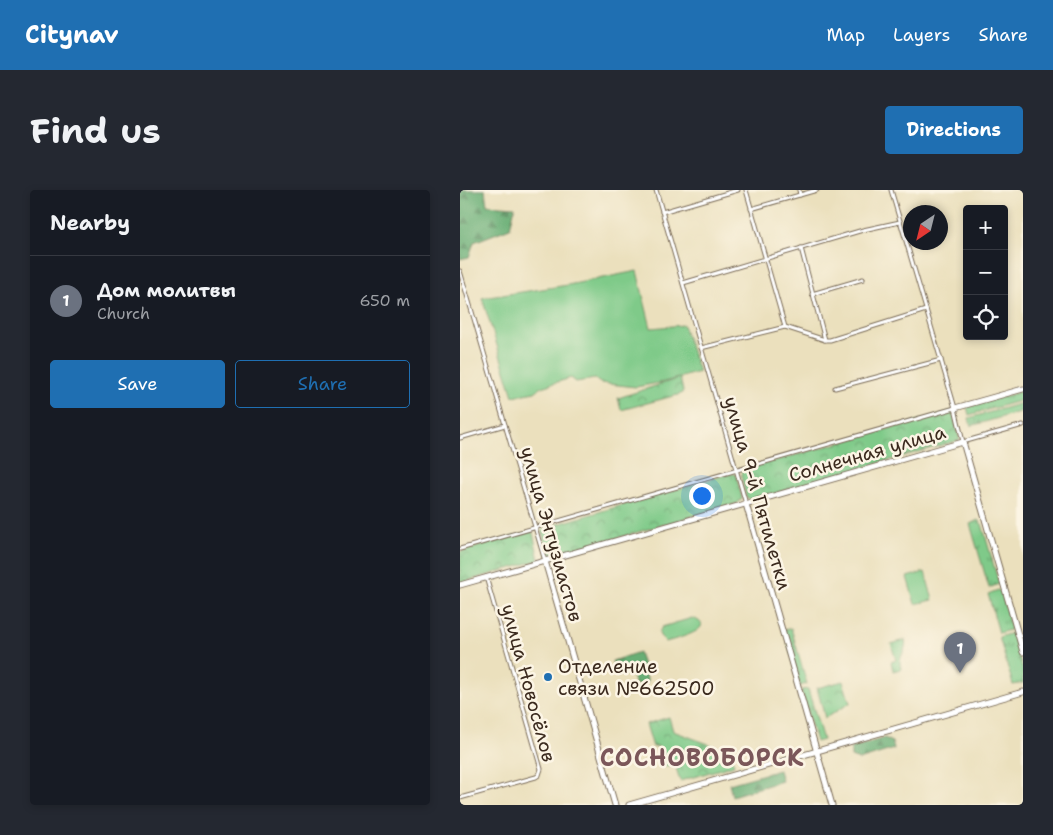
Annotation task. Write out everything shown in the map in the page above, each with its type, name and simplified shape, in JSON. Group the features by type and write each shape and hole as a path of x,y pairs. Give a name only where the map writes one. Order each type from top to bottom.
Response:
{"street":[{"name":"улица 9-й Пятилетки","path":"656,190 832,805"},
{"path":"662,212 738,190"},
{"path":"746,190 785,327"},
{"path":"798,190 800,195"},
{"path":"751,209 817,190"},
{"path":"891,190 1023,652"},
{"path":"683,283 873,227 900,222"},
{"path":"801,248 825,340"},
{"name":"улица Энтузиастов","path":"460,271 615,805"},
{"path":"812,294 863,280"},
{"path":"701,348 785,327 830,340 926,310"},
{"path":"835,388 941,360"},
{"path":"954,408 1023,389"},
{"name":"Солнечная улица","path":"460,549 954,408"},
{"path":"460,438 505,425"},
{"name":"Солнечная улица","path":"460,585 1023,425"},
{"name":"улица Новосёлов","path":"460,798 536,777 541,772 486,577"},
{"path":"629,805 1023,692"}],"green space":[{"path":"460,190 485,190 487,205 515,207 510,228 474,242 469,257 460,259"},
{"path":"637,271 651,328 683,325 699,372 664,382 636,387 600,383 595,379 576,382 571,378 541,387 535,392 513,396 482,298 568,285"},
{"path":"680,378 683,391 681,394 621,410 618,398"},
{"path":"1023,391 1023,400 969,415 967,407"},
{"path":"1023,403 1023,411 971,426 969,418"},
{"path":"952,411 960,440 751,500 746,497 741,476 742,470"},
{"path":"732,473 736,475 742,498 738,503 552,557 548,556 542,531 544,528"},
{"path":"978,520 982,524 999,584 989,588 970,524"},
{"path":"531,531 539,560 460,583 460,552"},
{"path":"925,572 933,600 915,604 907,577"},
{"path":"998,590 1001,592 1011,628 999,633 988,594"},
{"path":"692,618 700,622 701,626 692,633 666,642 660,636 659,632 662,627"},
{"path":"791,628 807,684 800,686 784,630"},
{"path":"1012,633 1023,670 1023,683 1013,685 999,637"},
{"path":"905,640 906,644 900,660 901,669 893,671 891,662 896,660 891,644"},
{"path":"639,652 648,682 644,685 635,684 631,674 616,676 612,661"},
{"path":"843,681 850,703 825,718 817,688"},
{"path":"808,689 823,740 816,742 801,690"},
{"path":"669,717 673,731 730,752 734,765 680,781 675,764 665,767 658,746 653,747 646,724"},
{"path":"885,738 892,742 894,749 859,760 851,757 851,748"},
{"path":"779,770 782,781 732,796 729,784"}],"place":[{"name":"Дом молитвы","path":"960,673"},
{"name":"Отделение связи №662500","path":"548,677"}],"district":[{"name":"СОСНОВОБОРСК","path":"702,758"}]}
